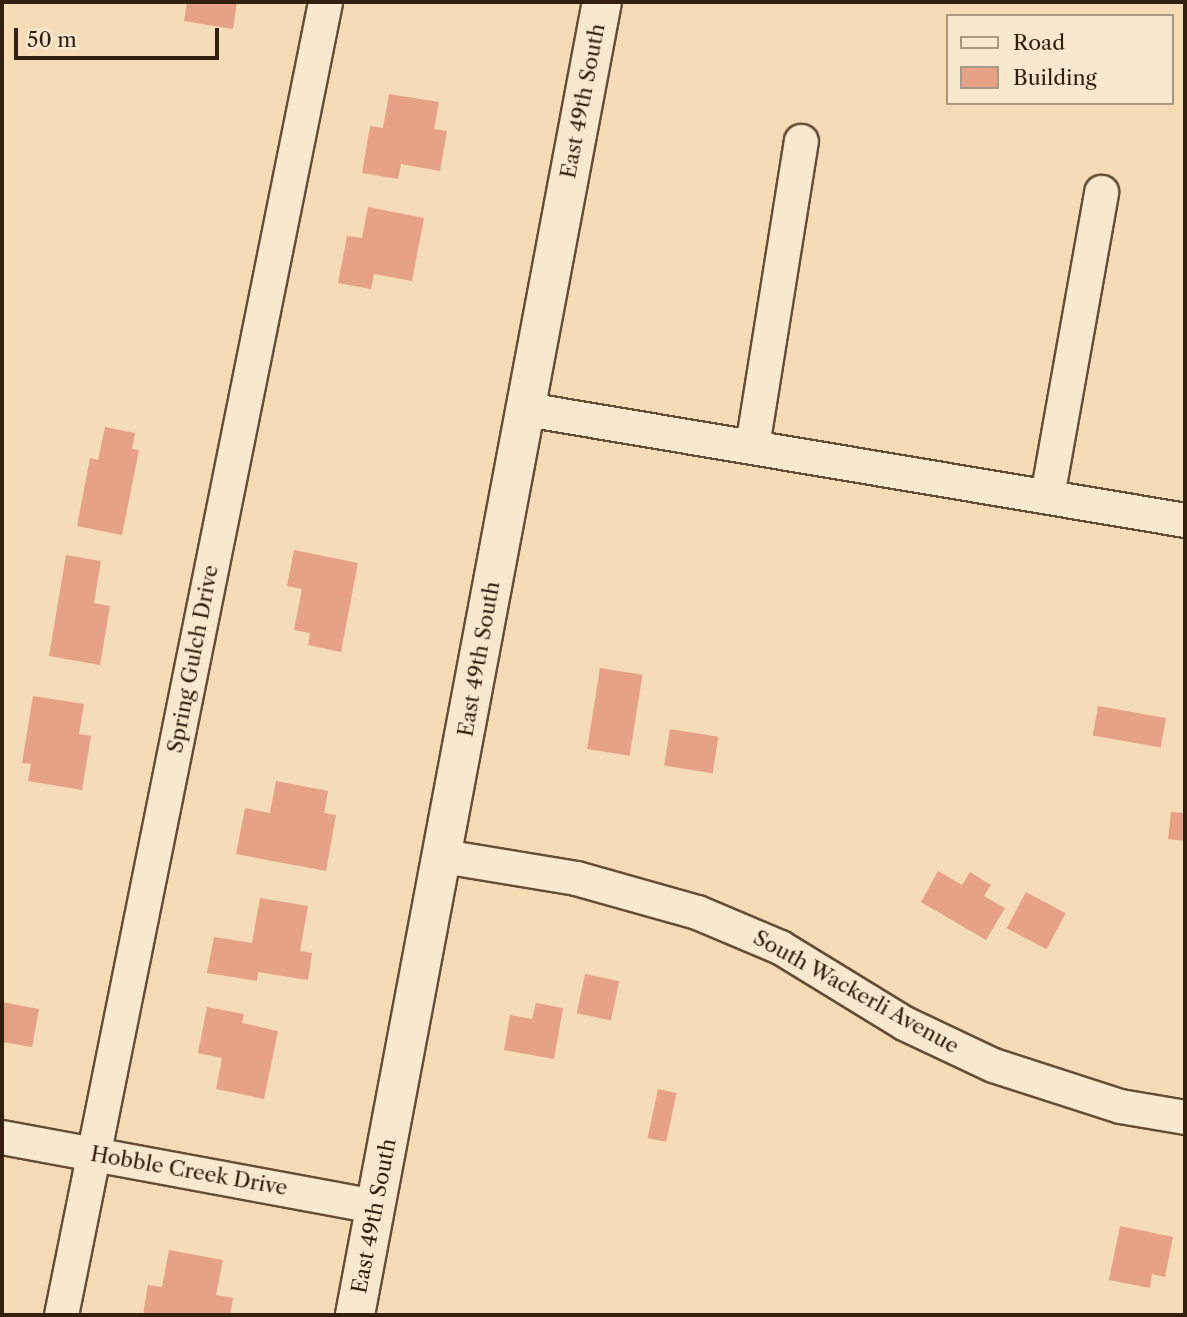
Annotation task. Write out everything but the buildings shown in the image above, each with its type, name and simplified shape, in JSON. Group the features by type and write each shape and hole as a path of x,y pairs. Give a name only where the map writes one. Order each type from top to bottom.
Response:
{"street":[{"name":"Spring Gulch Drive","path":"61,1315 325,2"},
{"name":"East 49th South","path":"355,1315 602,2"},
{"path":"751,446 801,141"},
{"path":"1047,496 1101,192"},
{"path":"526,409 1185,520"},
{"name":"South Wackerli Avenue","path":"443,856 576,878 697,912 780,947 904,1023 993,1065 1120,1106 1185,1118"},
{"name":"Hobble Creek Drive","path":"2,1136 376,1206"}]}
